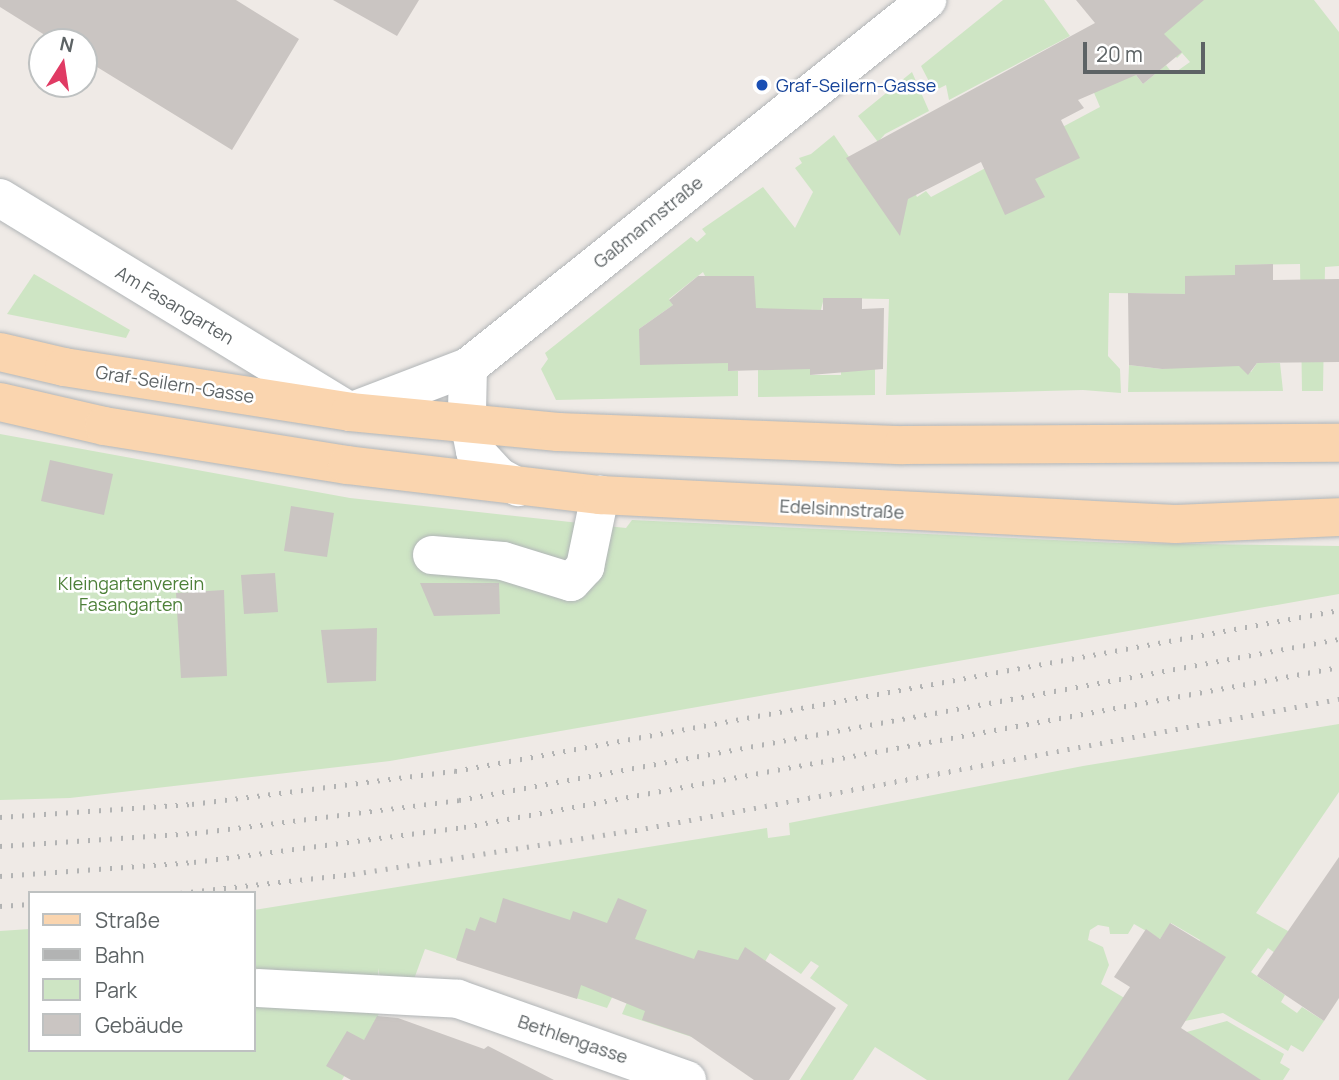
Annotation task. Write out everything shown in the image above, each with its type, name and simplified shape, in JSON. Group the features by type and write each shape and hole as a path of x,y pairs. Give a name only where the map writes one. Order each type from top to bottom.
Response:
{"main road":[{"name":"Graf-Seilern-Gasse","path":"0,352 64,367 350,412"},
{"name":"Edelsinnstraße","path":"0,402 104,426 346,464 600,495 1175,524 1339,517"},
{"path":"350,412 558,432 903,445 1339,443"}],"street":[{"name":"Gaßmannstraße","path":"350,412 468,367 927,0"},
{"name":"Am Fasangarten","path":"0,198 350,412"},
{"path":"468,367 469,424 475,451 498,477 518,487"},
{"path":"432,555 503,561 571,582 585,567 600,495"},
{"name":"Bethlengasse","path":"258,988 458,999 687,1080"}],"green space":[{"path":"1003,0 1044,0 1070,36 949,100 946,85 934,91 921,66"},
{"path":"1130,0 1314,0 1339,32 1339,266 1325,267 1323,391 1302,391 1300,264 1235,265 1235,283 1186,276 1185,294 1109,293 1108,356 1120,369 1121,393 1083,390 886,395 889,299 824,298 805,369 810,369 810,375 841,375 841,369 875,369 875,395 758,397 758,370 768,370 751,317 754,276 705,276 703,272 669,299 673,305 639,329 728,363 728,371 738,371 738,396 556,400 541,369 548,359 545,353 691,237 697,242 706,234 702,229 763,187 795,228 813,192 795,168 802,163 799,158 811,154 834,135 890,217 913,188 917,197 926,191 931,197 1100,107 1084,69 1109,41 1143,84 1166,65 1173,74 1190,62 1182,53 1177,58"},
{"path":"912,72 929,111 885,134 878,142 858,116"},
{"path":"34,274 130,330 126,338 7,314"},
{"path":"1257,363 1280,363 1283,391 1128,392 1129,365 1162,369 1187,364 1238,365 1251,372"},
{"name":"Kleingartenverein Fasangarten","path":"0,434 350,498 626,528 632,520 1118,543 1339,546 1339,594 390,761 70,798 0,800"},
{"path":"1339,724 1339,792 1256,913 1288,931 1284,959 1268,948 1251,972 1285,995 1281,1002 1297,1013 1302,1007 1324,1021 1303,1052 1291,1045 1288,1051 1223,1013 1185,1021 1200,940 1171,923 1160,939 1134,924 1128,934 1110,934 1109,927 1098,925 1090,930 1088,940 1103,947 1109,965 1101,984 1183,1033 1227,1021 1284,1054 1280,1063 1290,1069 1283,1080 927,1080 875,1047 853,1080 800,1080 848,1005 810,978 819,966 811,961 801,974 770,953 716,1045 622,1014 639,974 626,968 607,1008 425,949 410,990 381,983 378,968 380,1012 342,1080 0,1080 0,931 28,929 28,1052 256,1052 256,910 767,828 768,838 790,835 789,823 1083,766"}],"building":[{"path":"0,0 236,0 299,39 232,150 98,68 98,28 34,28 0,7"},
{"path":"333,0 419,0 397,36"},
{"path":"1076,0 1204,0 1164,34 1182,52 1143,84 1136,75 1078,100 1084,108 1061,120 1080,158 1035,179 1045,197 1005,215 981,162 908,199 900,236 846,158 1095,23"},
{"path":"1273,264 1273,280 1339,279 1339,362 1257,363 1248,375 1239,366 1162,369 1129,365 1128,293 1185,294 1185,276 1235,275 1235,265"},
{"path":"698,276 754,276 756,308 823,310 823,298 862,298 862,309 884,308 883,369 810,375 810,369 728,371 728,363 640,365 639,329 673,305 669,300"},
{"path":"50,460 113,474 104,515 41,501"},
{"path":"291,506 334,513 327,557 284,551"},
{"path":"275,573 278,612 244,614 241,575"},
{"path":"420,583 499,583 500,614 434,616"},
{"path":"224,590 227,676 181,678 176,593"},
{"path":"377,628 376,681 327,683 321,630"},
{"path":"1339,857 1339,998 1324,1021 1257,976"},
{"path":"503,898 570,920 573,911 607,923 618,898 647,910 635,939 694,959 698,950 738,960 745,947 836,1008 789,1080 754,1080 690,1036 642,1020 645,1011 581,985 577,999 456,960 466,928 475,931 480,917 496,923"},
{"path":"1170,923 1226,957 1181,1028 1261,1080 1068,1080 1130,987 1114,977 1146,929 1160,939"},
{"path":"377,1016 398,1018 484,1049 488,1046 554,1080 351,1080 326,1066 347,1031 364,1040"}],"railway":[{"path":"0,817 192,804 455,771 1339,610"},
{"path":"0,846 195,833 459,800 1339,639"},
{"path":"0,876 194,862 464,827 1339,667"},
{"path":"198,891 353,874 635,830 1339,699"},
{"path":"0,906 28,904"}],"place":[{"name":"Graf-Seilern-Gasse","path":"762,85"}]}
